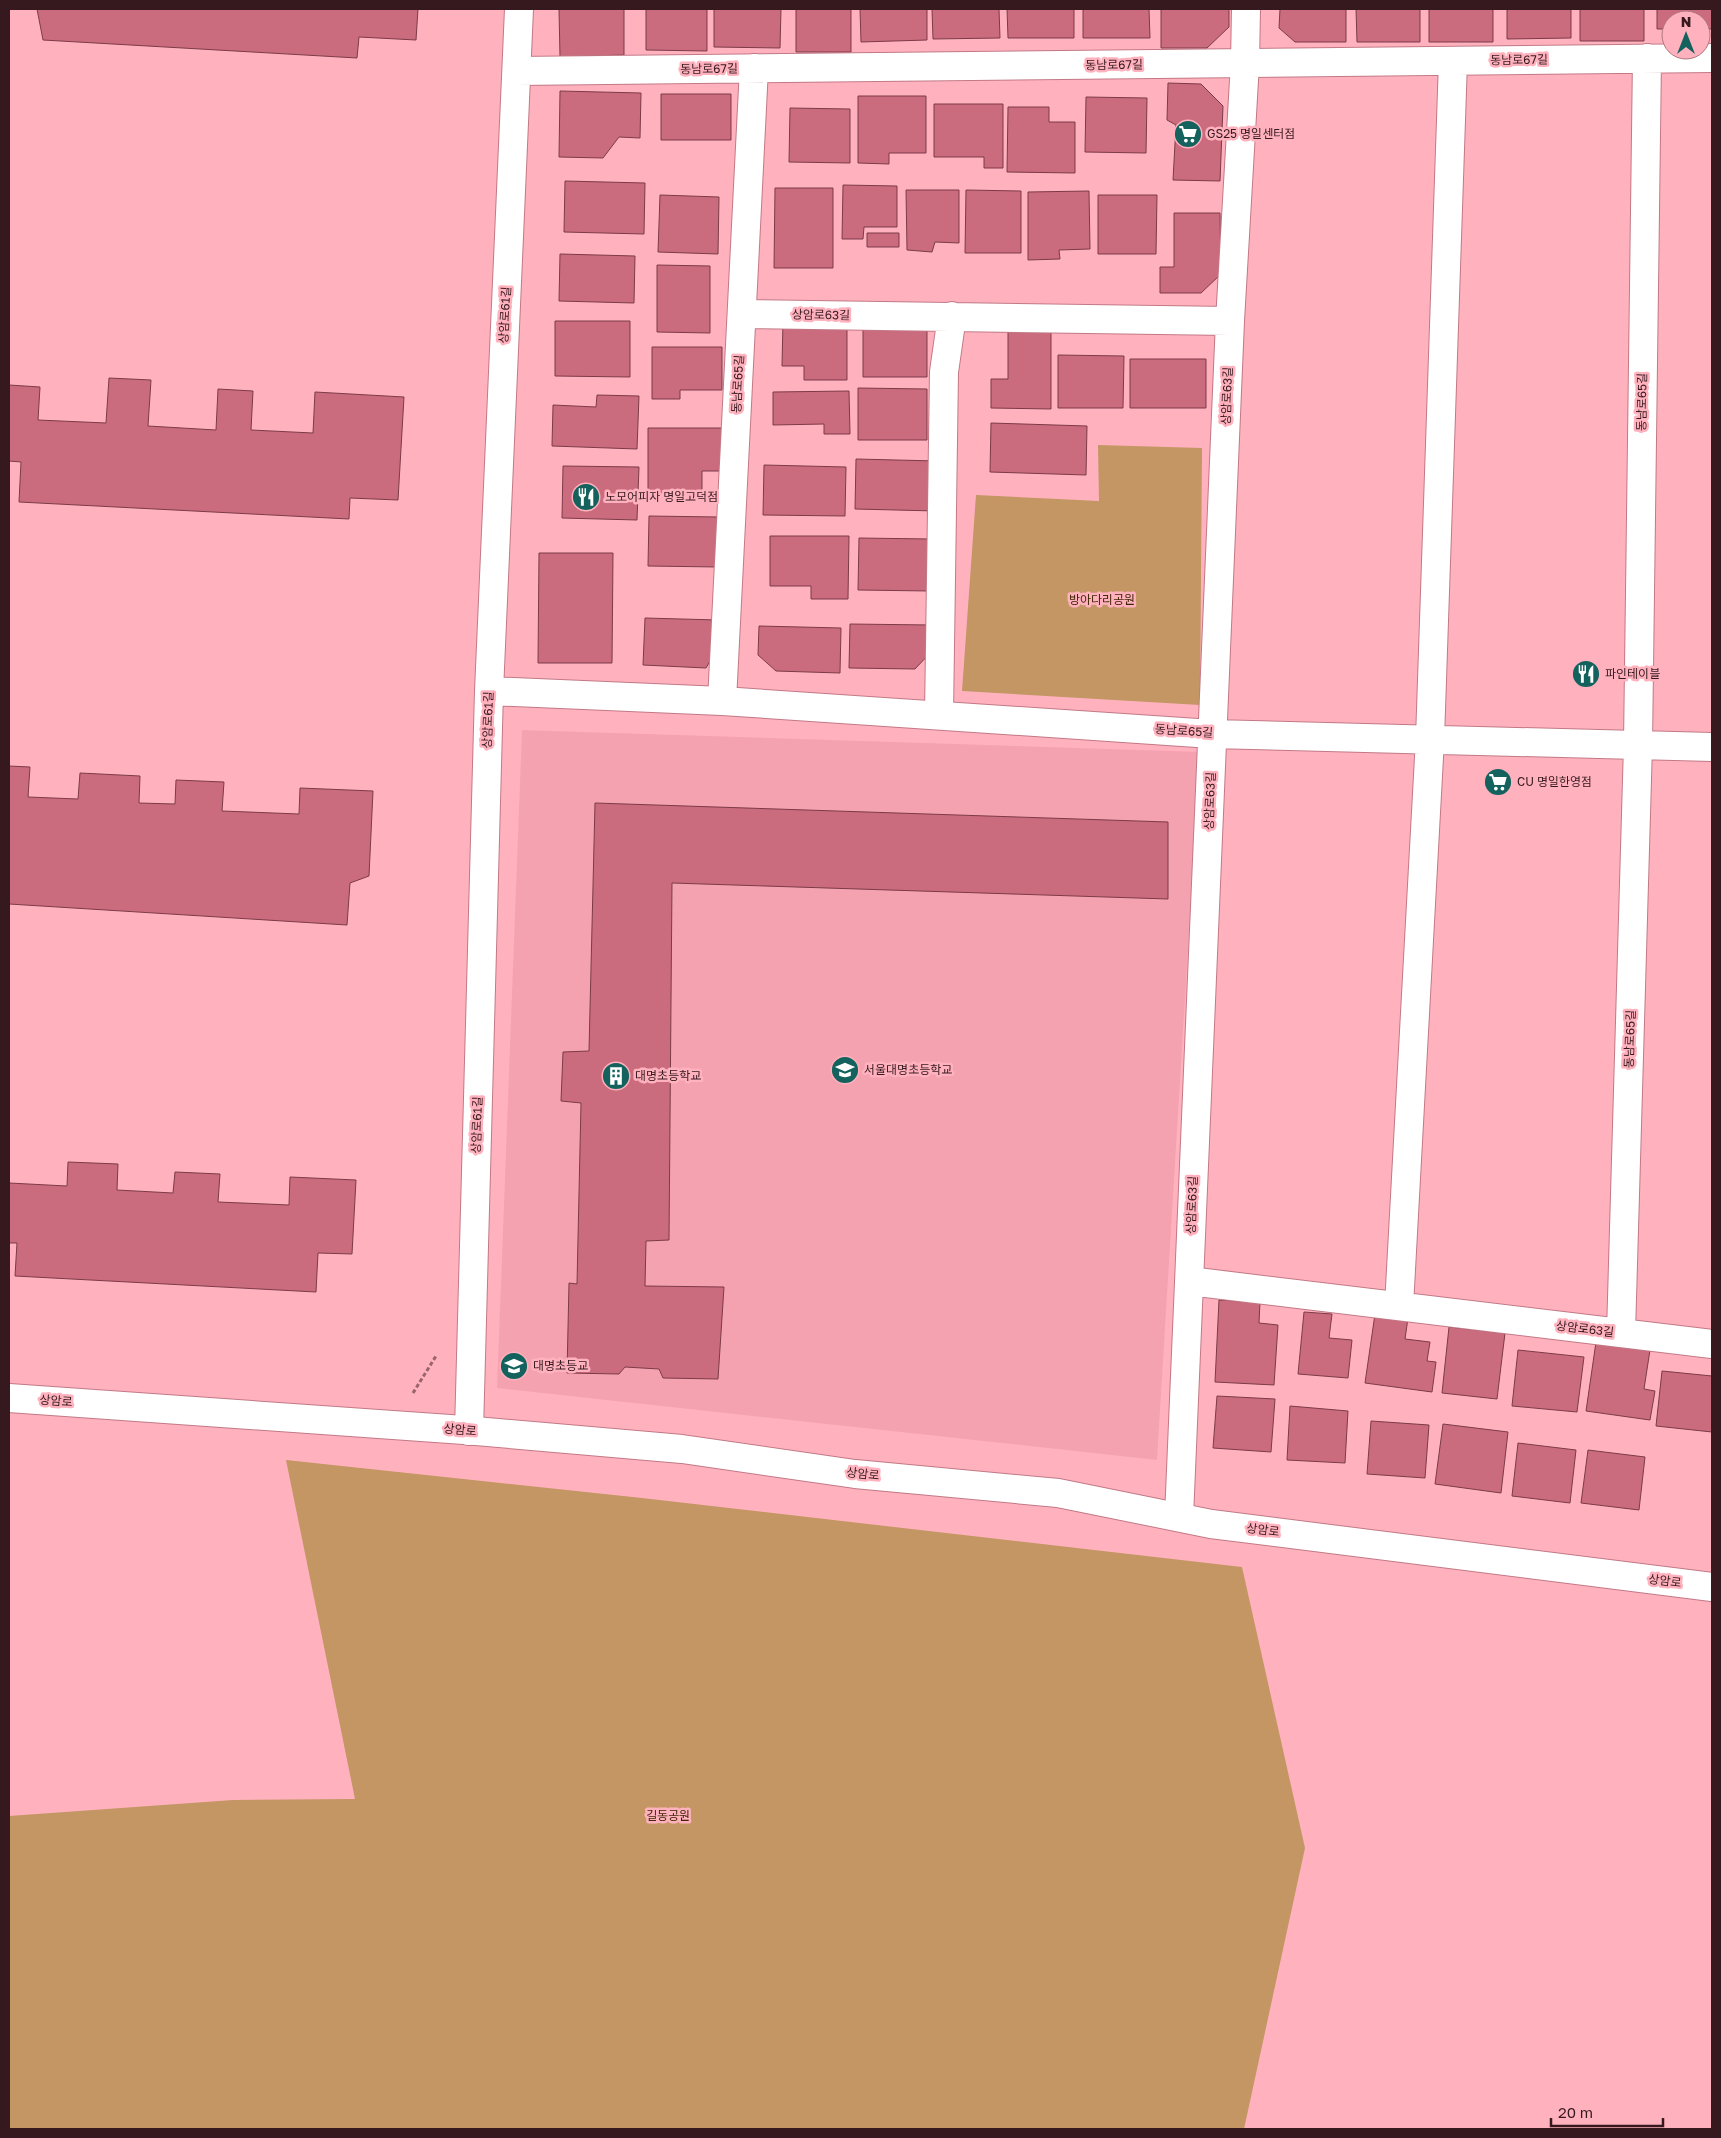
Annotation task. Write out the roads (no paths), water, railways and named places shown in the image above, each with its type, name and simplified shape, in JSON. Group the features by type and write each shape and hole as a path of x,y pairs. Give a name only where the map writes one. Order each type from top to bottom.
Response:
{"street":[{"name":"상암로61길","path":"469,1431 489,691 519,9"},
{"name":"상암로63길","path":"1179,1517 1230,321 1245,63 1246,9"},
{"name":"동남로65길","path":"1621,1333 1638,745 1647,58"},
{"name":"동남로67길","path":"516,71 1712,58"},
{"path":"1399,1306 1430,739 1453,61"},
{"name":"동남로65길","path":"722,700 754,68"},
{"name":"상암로63길","path":"742,314 1230,321"},
{"path":"939,715 944,372 952,316"},
{"name":"동남로65길","path":"489,691 722,700 1212,734 1712,747"},
{"name":"상암로63길","path":"1189,1281 1712,1344"},
{"name":"상암로","path":"9,1398 469,1431 682,1449 855,1474 1058,1493 1212,1524 1712,1587"}],"place":[{"name":"GS25 명일센터점","path":"1188,134"},
{"name":"노모어피자 명일고덕점","path":"586,497"},
{"name":"파인테이블","path":"1586,674"},
{"name":"CU 명일한영점","path":"1498,782"},
{"name":"서울대명초등학교","path":"845,1070"},
{"name":"대명초등학교","path":"616,1076"},
{"name":"대명초등교","path":"514,1366"}],"park label":[{"name":"방아다리공원","path":"1102,600"},
{"name":"길동공원","path":"668,1816"}]}
